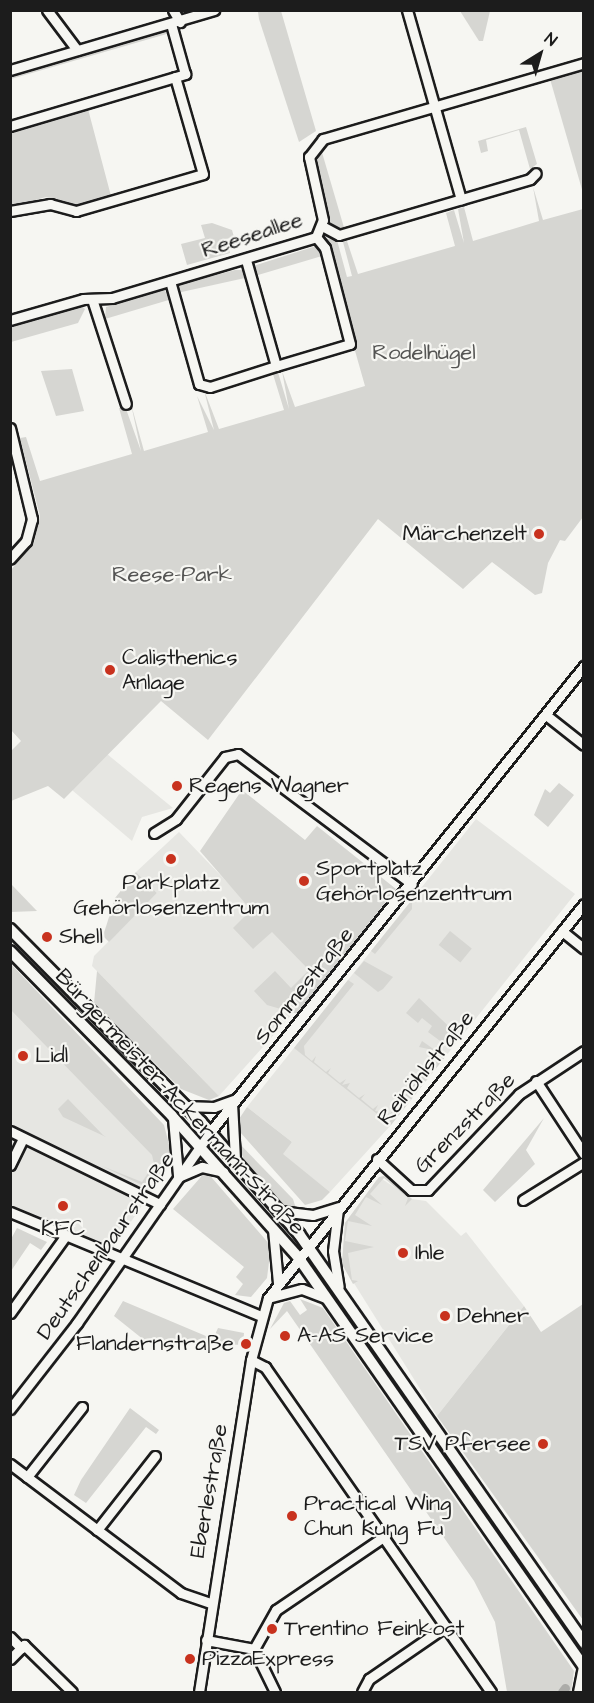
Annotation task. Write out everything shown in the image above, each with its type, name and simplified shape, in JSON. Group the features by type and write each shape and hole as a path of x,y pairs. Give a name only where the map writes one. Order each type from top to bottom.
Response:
{"main road":[{"name":"Bürgermeister-Ackermann-Straße","path":"10,929 210,1132 308,1245 583,1641"},
{"name":"Bürgermeister-Ackermann-Straße","path":"10,951 172,1116 298,1257 583,1667"}],"street":[{"path":"47,10 77,50"},
{"path":"10,126 185,74 173,10"},
{"path":"10,70 214,10"},
{"path":"408,10 461,199"},
{"name":"Reeseallee","path":"10,320 170,281 246,260 316,237 322,226 309,167 316,144 435,106 584,63"},
{"path":"10,211 50,204 76,211 203,174 175,77"},
{"path":"322,226 339,235 461,199 536,173"},
{"path":"170,281 200,386 350,344 325,248 316,237"},
{"path":"246,260 276,366"},
{"path":"92,299 126,404"},
{"path":"10,428 32,519 26,541 10,559"},
{"name":"Sommestraße","path":"210,1132 412,884 584,666"},
{"path":"546,715 584,745"},
{"path":"154,833 176,819 225,757 238,754 412,884"},
{"name":"Reinöhlstraße","path":"298,1257 584,904"},
{"path":"562,930 584,949"},
{"name":"Grenzstraße","path":"377,1159 411,1190 428,1190 536,1081 584,1051"},
{"path":"536,1081 584,1154"},
{"path":"184,1106 214,1107 234,1101 235,1159"},
{"path":"172,1116 180,1146 178,1177 202,1167 223,1172"},
{"path":"10,1131 160,1204"},
{"name":"Deutschenbaurstraße","path":"10,1409 122,1257 210,1132"},
{"path":"10,1165 23,1138"},
{"path":"523,1200 584,1162"},
{"path":"280,1211 313,1215 339,1207 333,1251 339,1287"},
{"path":"10,1212 261,1316"},
{"path":"273,1227 278,1283"},
{"path":"10,1313 66,1235"},
{"name":"Eberlestraße","path":"199,1692 210,1603 251,1360 261,1316 268,1298 298,1257"},
{"path":"268,1298 302,1289 330,1301"},
{"path":"251,1360 265,1366 491,1692"},
{"path":"27,1477 82,1407"},
{"path":"97,1530 155,1456"},
{"path":"10,1464 180,1593 210,1603"},
{"path":"254,1649 276,1610 385,1536"},
{"path":"362,1692 369,1679 446,1626"},
{"path":"10,1637 21,1648"},
{"path":"206,1640 254,1649"},
{"path":"10,1659 24,1645 72,1692"},
{"path":"254,1649 275,1692"},
{"path":"578,1692 583,1667"}],"shaded area":[{"path":"107,754 173,808 142,817 132,841 72,790"},
{"path":"476,819 575,894 391,1125 330,1192 282,1154 292,1142 247,1107"},
{"path":"179,832 322,981 219,1096 92,966 94,956 157,893 136,872"},
{"path":"10,1008 169,1166 113,1248 11,1206"},
{"path":"379,1177 412,1199 426,1201 461,1236 466,1232 524,1306 437,1416 342,1264 345,1223"}],"green space":[{"path":"281,11 316,131 299,142 258,12"},
{"path":"460,11 490,11 483,41 479,41"},
{"path":"169,29 170,33 11,79 11,76"},
{"path":"584,69 583,193 550,79"},
{"path":"88,109 111,196 75,206 46,197 11,207 11,132"},
{"path":"526,127 537,164 530,169 519,130 486,140 488,151 481,153 478,141"},
{"path":"321,149 345,231 329,227 316,166"},
{"name":"Reese-Park","path":"533,187 543,220 583,209 583,517 565,541 560,540 548,563 542,593 535,595 492,562 463,589 378,519 208,740 161,701 64,799 48,786 11,801 11,751 21,741 11,730 11,570 34,543 40,516 20,438 26,437 40,481 132,454 119,408 125,406 141,451 131,404 144,451 208,432 197,396 214,430 204,390 219,429 284,410 272,371 277,369 289,409 282,371 295,407 365,386 323,238 337,240 347,277 352,276 343,242 347,241 358,274 455,246 446,213 454,210 464,243 458,209 464,207 473,241 539,221"},
{"path":"212,223 232,230 234,237 226,239 230,253 187,265 181,244 205,238 201,225"},
{"path":"316,246 322,256 258,275 253,266"},
{"path":"243,270 245,278 177,293 178,285"},
{"path":"164,290 172,299 105,319 106,307"},
{"path":"79,304 85,309 78,323 11,342 11,324"},
{"path":"72,369 84,411 56,416 41,371"},
{"path":"559,783 574,795 548,827 534,815 545,789 550,793"},
{"name":"Sportplatz Gehörlosenzentrum","path":"242,790 305,840 317,826 396,889 298,1014 267,1005 254,991 275,971 291,988 309,970 272,932 253,949 233,928 251,910 200,851"},
{"path":"136,872 157,893 109,942 103,936 115,898"},
{"path":"11,884 37,911 11,912"},
{"path":"412,900 412,909 375,954 371,951"},
{"path":"450,931 472,949 460,963 439,945"},
{"path":"11,940 33,960 193,1123 85,1019"},
{"path":"364,961 393,977 378,992 354,973"},
{"path":"10,963 164,1125 172,1156 155,1186 144,1186 102,1166 142,1182 154,1164 152,1155 11,1010"},
{"path":"97,971 219,1096 209,1100 181,1089 94,1003"},
{"path":"348,980 354,984 304,1046 305,1055 312,1061 316,1056 314,1062 326,1072 331,1068 328,1073 340,1083 346,1079 342,1085 350,1083 347,1088 359,1098 365,1094 361,1099 373,1109 378,1105 375,1111 390,1114 434,1060 430,1055 433,1050 419,1047 422,1041 445,1057 391,1125 294,1048"},
{"path":"419,998 461,1038 454,1039 451,1049 428,1032 432,1026 422,1018 418,1023 406,1013"},
{"path":"68,1099 106,1137 63,1117 58,1109"},
{"path":"247,1107 292,1142 283,1154 330,1192 322,1200 305,1205 240,1132 239,1119"},
{"path":"544,1118 526,1150 535,1164 495,1202 483,1190"},
{"path":"236,1140 293,1199 297,1212 281,1204 245,1162"},
{"path":"206,1171 271,1246 267,1278 251,1297 235,1295 243,1284 236,1277 244,1267 173,1209"},
{"path":"384,1176 412,1199 405,1206 408,1198 384,1178 370,1194 382,1205 366,1197 355,1215 372,1226 348,1221 345,1241 374,1247 348,1253 352,1280 358,1281 353,1284 342,1264 345,1223 379,1177"},
{"path":"17,1228 47,1242 41,1250 30,1243 11,1271 11,1239"},
{"path":"300,1299 323,1308 574,1671 571,1692 507,1692 495,1622 474,1581 287,1311 270,1329 284,1303 290,1301 300,1315 307,1310"},
{"path":"123,1301 213,1339 218,1328 244,1333 243,1345 144,1340 114,1316"},
{"path":"583,1304 583,1620 437,1416 524,1306 541,1332"},
{"path":"130,1408 159,1430 156,1434 146,1427 86,1503 74,1495 81,1480"}],"waterway":[{"path":"562,1692 565,1688"}],"place":[{"name":"Märchenzelt","path":"539,534"},
{"name":"Calisthenics Anlage","path":"110,670"},
{"name":"Regens Wagner","path":"177,786"},
{"name":"Parkplatz Gehörlosenzentrum","path":"171,859"},
{"name":"Sportplatz Gehörlosenzentrum","path":"304,881"},
{"name":"Shell","path":"47,937"},
{"name":"Lidl","path":"23,1056"},
{"name":"KFC","path":"63,1206"},
{"name":"Ihle","path":"403,1253"},
{"name":"Dehner","path":"445,1316"},
{"name":"A-AS Service","path":"285,1336"},
{"name":"Flandernstraße","path":"246,1344"},
{"name":"TSV Pfersee","path":"543,1444"},
{"name":"Practical Wing Chun Kung Fu","path":"292,1516"},
{"name":"Trentino Feinkost","path":"272,1629"},
{"name":"PizzaExpress","path":"190,1659"}],"park label":[{"name":"Rodelhügel","path":"424,353"}]}
